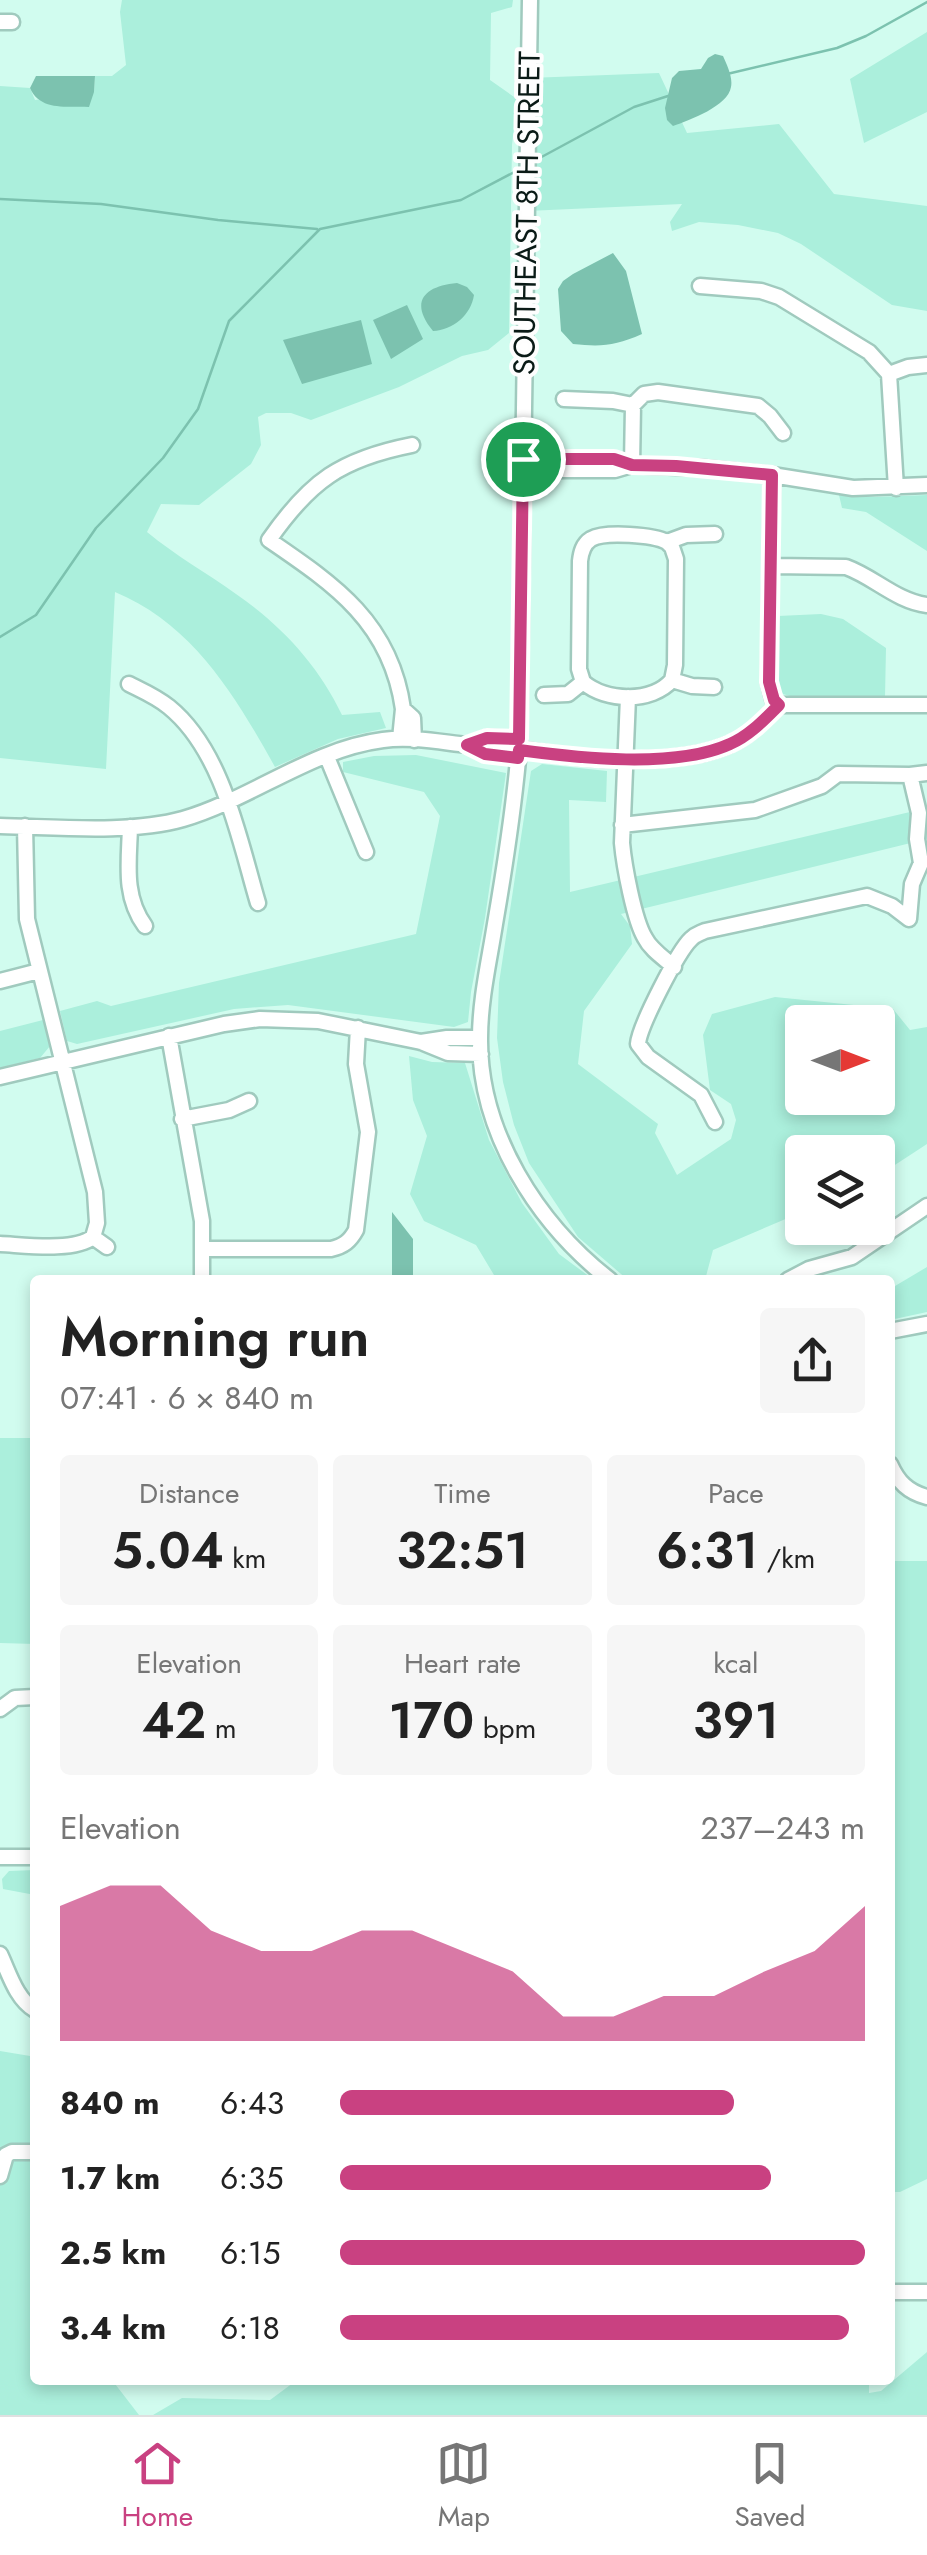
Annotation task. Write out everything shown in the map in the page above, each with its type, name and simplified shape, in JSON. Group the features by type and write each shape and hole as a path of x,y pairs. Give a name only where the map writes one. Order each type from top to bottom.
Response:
{"street":[{"name":"SOUTHEAST 8TH STREET","path":"530,0 519,749 482,1002 480,1046 496,1125 522,1182 546,1219 604,1275"},
{"path":"700,286 779,296 869,352 889,374 896,488"},
{"path":"889,374 908,366 927,365"},
{"path":"632,465 634,404 644,394 658,392 758,406 783,433"},
{"path":"564,399 634,404"},
{"path":"407,740 413,718 402,708 387,655 362,614 329,581 269,540 287,514 323,478 368,455 412,445"},
{"path":"523,465 615,470 632,465 676,466 852,488 927,486"},
{"path":"772,475 769,682 779,705"},
{"path":"667,542 715,534"},
{"path":"600,536 653,536 667,542 676,558 672,680 658,692 628,697 596,691 584,682 579,669 583,548 600,536"},
{"path":"772,566 846,568 904,599 927,605"},
{"path":"672,680 714,687"},
{"path":"544,695 568,694 584,682"},
{"path":"129,684 167,705 191,728 202,746 228,800 258,903"},
{"path":"628,697 624,860 647,942 674,967"},
{"path":"0,826 130,827 171,822 367,742 407,740 467,745 487,738 558,756 663,758 707,753 732,744 779,705 927,705"},
{"path":"327,757 366,852"},
{"path":"622,826 754,810 822,786 838,774 927,773"},
{"path":"715,1122 701,1094 648,1058 638,1044 640,1030 687,942 705,931 867,896 892,906 909,919 912,884 921,863 920,813 910,774"},
{"path":"0,1244 72,1246 86,1243 97,1224 95,1192 27,919 25,826"},
{"path":"130,827 130,899 145,926"},
{"path":"0,981 39,971"},
{"path":"0,1077 169,1036 260,1019 318,1021 420,1042 447,1038 480,1046"},
{"path":"202,1249 331,1248 346,1244 356,1230 368,1132 356,1064 358,1028"},
{"path":"169,1036 199,1197 202,1275"},
{"path":"182,1120 228,1110 248,1100"},
{"path":"798,1275 852,1258 927,1206"},
{"path":"92,1237 107,1247"},
{"path":"895,1330 927,1324"},
{"path":"895,1472 904,1486 927,1497"},
{"path":"0,1709 15,1698 30,1696"},
{"path":"0,1857 30,1857"},
{"path":"0,1954 17,1991 30,2008"},
{"path":"0,2176 6,2155 30,2152"},
{"path":"895,2292 927,2292"}],"shaded area":[{"path":"122,0 513,0 512,7 491,13 490,80 517,99 512,145 509,333 488,350 462,356 399,387 311,420 291,413 266,413 258,417 261,445 251,464 199,505 161,504 147,532 253,606 283,633 310,663 342,715 380,712 386,728 338,739 275,767 228,689 190,643 143,606 115,592 106,769 0,758 0,86 30,88 35,100 94,92 95,76 112,76 126,65"},
{"path":"927,32 927,112 864,143 850,79"},
{"path":"715,54 723,56 729,71 728,94 707,111 673,126 667,120 665,108 672,78 679,71 701,69"},
{"path":"659,73 687,133 779,124 834,194 927,206 927,311 892,305 778,233 699,222 672,231 670,222 682,204 527,211 529,78"},
{"path":"36,76 95,76 89,107 55,106 40,101 30,88"},
{"path":"613,253 626,271 642,334 608,345 573,344 561,331 558,289 573,274"},
{"path":"457,283 474,295 469,309 454,324 433,331 422,312 424,297 436,288"},
{"path":"407,305 423,339 391,359 373,320"},
{"path":"361,320 372,364 302,384 283,340"},
{"path":"839,495 927,495 927,551 866,512 842,508"},
{"path":"821,614 843,619 886,648 885,697 783,694 778,687 778,616"},
{"path":"416,755 506,773 468,1022 454,1027 288,1005 234,1009 77,1044 67,1041 60,1011 97,1001 111,1006 416,934 440,816 424,792 343,772 343,762 374,756"},
{"path":"542,764 607,771 606,802 569,800 570,892 927,808 927,839 621,914 630,926 632,944 584,1011 578,1064 658,1124 655,1133 677,1175 731,1139 736,1120 731,1104 710,1090 703,1035 712,1014 775,997 854,1005 785,1005 785,1115 895,1115 895,1011 910,1030 927,1027 927,1144 895,1165 895,1135 785,1135 785,1219 713,1250 706,1275 622,1275 578,1237 529,1163 514,1125 497,1038 499,983 531,771"},
{"path":"43,1020 50,1046 40,1058 0,1068 0,1031"},
{"path":"409,1056 432,1062 465,1063 489,1140 522,1203 559,1254 587,1275 494,1275 476,1245 424,1221 410,1194 427,1136 413,1100"},
{"path":"392,1212 413,1239 413,1275 392,1275"},
{"path":"927,1267 927,1312 895,1319 895,1286"},
{"path":"0,1438 30,1438 30,1644 0,1643"},
{"path":"895,1561 927,1561 927,2179 895,2192"},
{"path":"30,1870 30,1894 3,1889 2,1879 9,1871"},
{"path":"0,2051 30,2056 30,2385 116,2385 139,2415 0,2415"},
{"path":"927,2352 927,2415 153,2415 182,2398 270,2400 290,2385 869,2385 869,2393 895,2385 895,2379"}],"waterway":[{"path":"727,74 837,48 927,2"},
{"path":"536,160 634,107 668,96"},
{"path":"0,637 36,615 96,528 163,458 198,409 229,321 320,229 461,200 520,169"},
{"path":"0,199 101,204 317,229"}],"route":[{"path":"523,459 614,459 632,465 772,475 769,682 779,705 732,744 693,756 558,756 519,750 518,758 485,754 467,745 487,738 519,739 523,459"}]}
